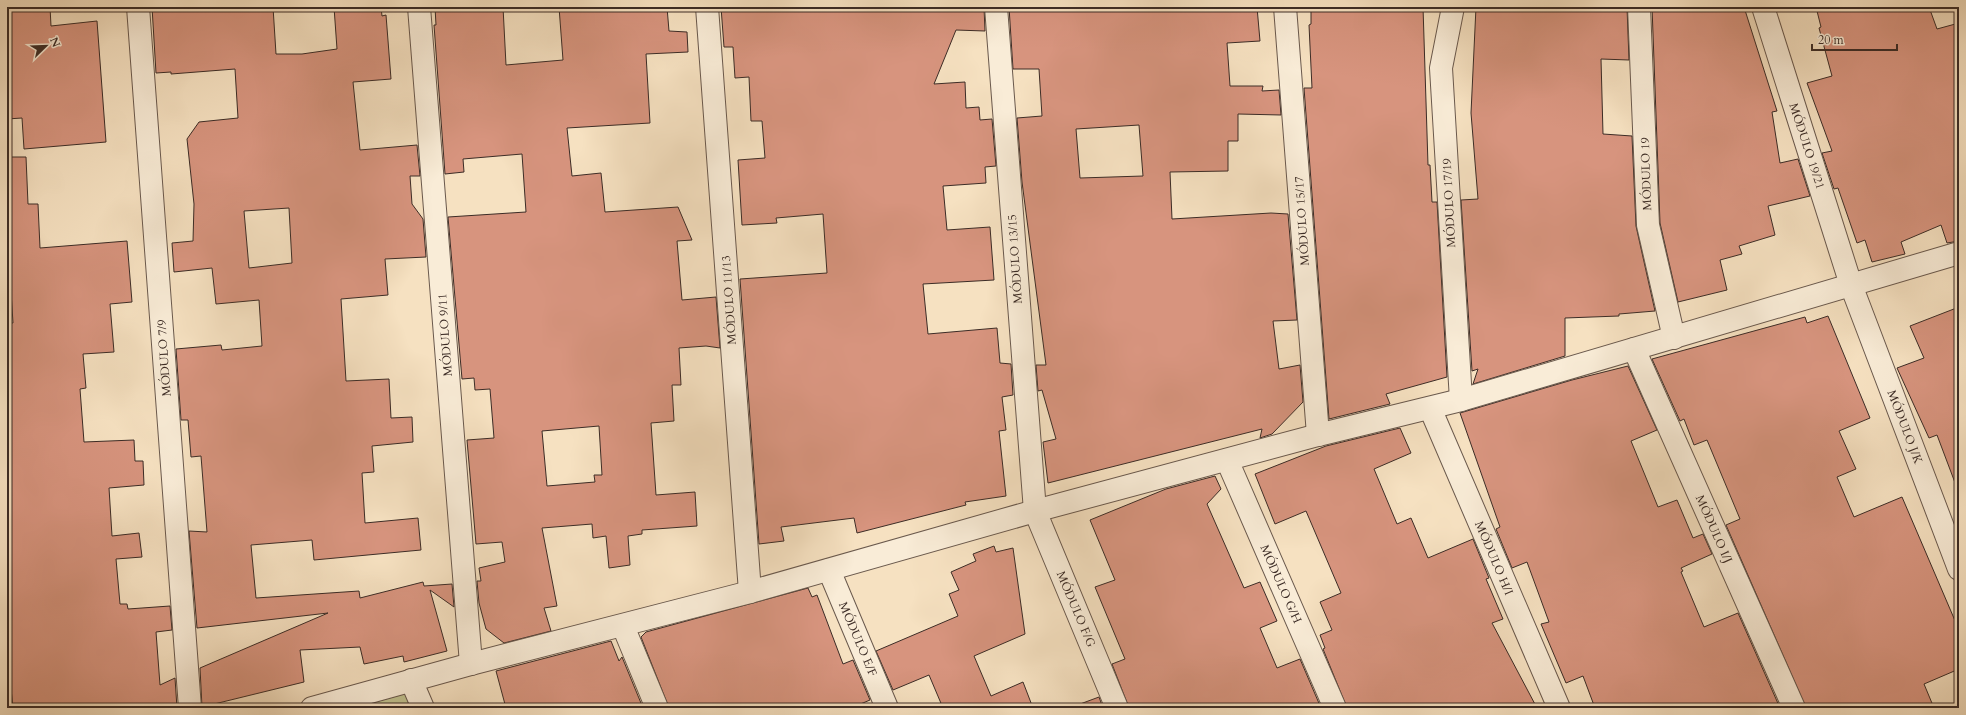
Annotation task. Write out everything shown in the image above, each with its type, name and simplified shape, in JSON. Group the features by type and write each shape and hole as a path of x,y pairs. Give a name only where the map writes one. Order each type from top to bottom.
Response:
{"street":[{"name":"MÓDULO 7/9","path":"138,7 190,708"},
{"name":"MÓDULO 9/11","path":"419,7 471,664"},
{"name":"MÓDULO 11/13","path":"707,7 750,592"},
{"name":"MÓDULO 13/15","path":"996,7 1035,511"},
{"name":"MÓDULO 15/17","path":"1285,7 1318,435"},
{"name":"MÓDULO 17/19","path":"1453,7 1441,68 1461,400"},
{"name":"MÓDULO 19","path":"1639,7 1648,225 1674,338"},
{"name":"MÓDULO 19/21","path":"1763,7 1851,285"},
{"path":"312,708 471,664 750,592 1035,511 1318,435 1461,400 1959,253"},
{"name":"MÓDULO J/K","path":"1851,285 1959,569"},
{"name":"MÓDULO I/J","path":"1634,349 1794,708"},
{"name":"MÓDULO H/I","path":"1430,408 1559,708"},
{"name":"MÓDULO G/H","path":"1226,460 1335,708"},
{"name":"MÓDULO F/G","path":"1035,511 1117,708"},
{"name":"MÓDULO E/F","path":"829,570 887,708"},
{"path":"623,626 657,708"},
{"path":"411,680 423,708"}],"green space":[{"path":"407,693 413,708 354,708"}],"building":[{"path":"7,7 50,7 51,26 97,21 106,142 24,149 22,118 7,119"},
{"path":"152,7 273,7 276,54 302,54 337,49 334,7 381,7 382,16 386,15 391,79 353,82 360,150 417,145 420,176 410,176 412,204 423,219 426,257 385,259 388,295 341,299 346,381 389,379 391,418 412,417 413,442 372,446 374,472 362,473 365,523 418,518 421,550 314,560 312,540 251,545 256,598 359,591 360,598 423,582 424,586 452,584 454,607 430,590 447,651 404,662 403,656 364,664 360,647 300,650 304,682 202,707 200,668 328,613 197,628 189,531 207,532 201,456 191,457 188,420 181,420 176,349 221,345 222,350 262,346 259,300 216,304 212,268 174,272 172,243 193,241 194,204 187,139 199,122 238,118 235,69 171,74 171,72 156,73","holes":["289,208 292,263 249,268 244,211"]},
{"path":"435,7 503,7 506,65 563,60 559,7 667,7 669,31 687,32 688,52 646,54 650,123 567,128 572,176 601,173 605,212 678,207 692,240 677,241 682,300 716,297 720,348 706,346 679,348 681,385 672,385 674,421 651,423 656,495 695,492 697,526 642,530 642,534 628,536 630,565 609,568 606,536 593,538 592,524 542,528 557,606 544,608 551,631 504,643 486,629 479,603 477,581 481,581 479,568 505,562 502,542 476,544 467,440 494,438 490,389 475,390 474,378 462,379 448,217 526,212 522,154 463,159 464,172 445,174 434,25 436,25","holes":["599,426 602,475 594,475 595,482 547,486 542,431"]},
{"path":"721,7 984,7 985,31 956,30 934,84 965,82 966,108 979,107 980,120 992,119 996,166 985,167 986,183 943,186 947,230 990,227 994,280 923,284 928,334 997,328 1000,363 1011,364 1013,395 1002,397 1006,430 999,431 1006,496 965,502 966,505 857,533 854,518 781,527 784,541 759,544 740,279 827,273 823,214 776,218 777,223 742,225 738,160 765,158 762,121 751,121 749,77 735,78 733,47 724,47"},
{"path":"1009,7 1257,7 1260,41 1227,43 1230,86 1263,86 1262,91 1279,90 1281,115 1238,114 1238,141 1228,141 1228,171 1170,172 1172,219 1271,213 1288,214 1297,320 1273,321 1279,369 1300,365 1303,402 1272,434 1260,438 1262,429 1048,483 1043,442 1056,439 1042,390 1038,391 1036,365 1046,365 1022,182 1017,118 1042,116 1039,69 1013,69","holes":["1139,125 1143,176 1080,178 1076,129"]},
{"path":"1311,7 1423,7 1428,165 1430,165 1432,202 1437,202 1447,377 1386,394 1390,404 1329,419 1304,88 1312,88 1309,25 1311,24"},
{"path":"1476,7 1627,7 1629,60 1601,59 1603,134 1632,136 1636,226 1655,311 1619,314 1619,316 1565,318 1565,356 1473,384 1478,369 1472,371 1461,200 1478,199 1471,113"},
{"path":"1652,7 1744,7 1777,111 1772,112 1780,163 1798,159 1810,196 1768,206 1775,235 1739,246 1742,254 1720,260 1727,290 1678,302 1660,223"},
{"path":"1816,7 1929,7 1937,29 1959,23 1959,241 1947,243 1941,225 1901,242 1905,254 1872,262 1865,240 1857,243 1838,188 1834,189 1822,153 1832,151 1807,83 1832,76 1819,28 1821,27"},
{"path":"7,157 26,157 28,204 38,204 40,248 127,241 132,302 110,304 114,352 83,354 86,388 80,389 84,442 134,440 135,461 143,461 144,485 109,488 112,536 139,533 142,557 116,559 120,604 127,604 128,609 170,606 172,630 156,632 160,685 175,678 177,708 13,708 10,679 7,680 7,323 13,323 10,276 7,276"},
{"path":"1959,307 1959,488 1957,488 1937,435 1929,438 1897,368 1924,358 1910,326"},
{"path":"1828,316 1870,418 1839,431 1856,469 1837,477 1854,517 1902,497 1959,630 1959,669 1924,684 1934,708 1806,708 1726,525 1740,519 1707,440 1694,445 1684,419 1680,421 1652,359 1805,317 1807,323"},
{"path":"1628,366 1657,430 1631,441 1658,507 1677,500 1693,538 1703,534 1712,554 1681,568 1683,571 1681,572 1704,627 1738,613 1780,708 1595,708 1583,676 1566,683 1541,624 1549,622 1527,562 1512,568 1496,529 1500,527 1460,413 1572,380"},
{"path":"1400,428 1411,453 1374,469 1397,524 1411,518 1428,558 1473,539 1489,578 1486,579 1503,619 1492,623 1537,708 1347,708 1323,649 1325,648 1320,635 1332,630 1320,602 1341,593 1306,511 1275,524 1255,474 1326,446"},
{"path":"1215,476 1221,489 1207,504 1244,588 1260,582 1277,621 1260,628 1277,668 1300,659 1321,708 1129,708 1112,664 1125,659 1095,587 1115,580 1090,520 1166,489"},
{"path":"994,546 996,552 1013,548 1025,634 974,656 991,696 1023,682 1033,708 943,708 929,675 893,690 876,651 958,616 949,594 959,590 951,572 976,561 973,554"},
{"path":"808,588 812,597 817,595 843,664 853,660 870,700 851,708 669,708 641,637 646,632"},
{"path":"611,641 619,661 622,657 643,708 506,708 496,671"},
{"path":"1099,697 1103,708 1072,707"}]}
